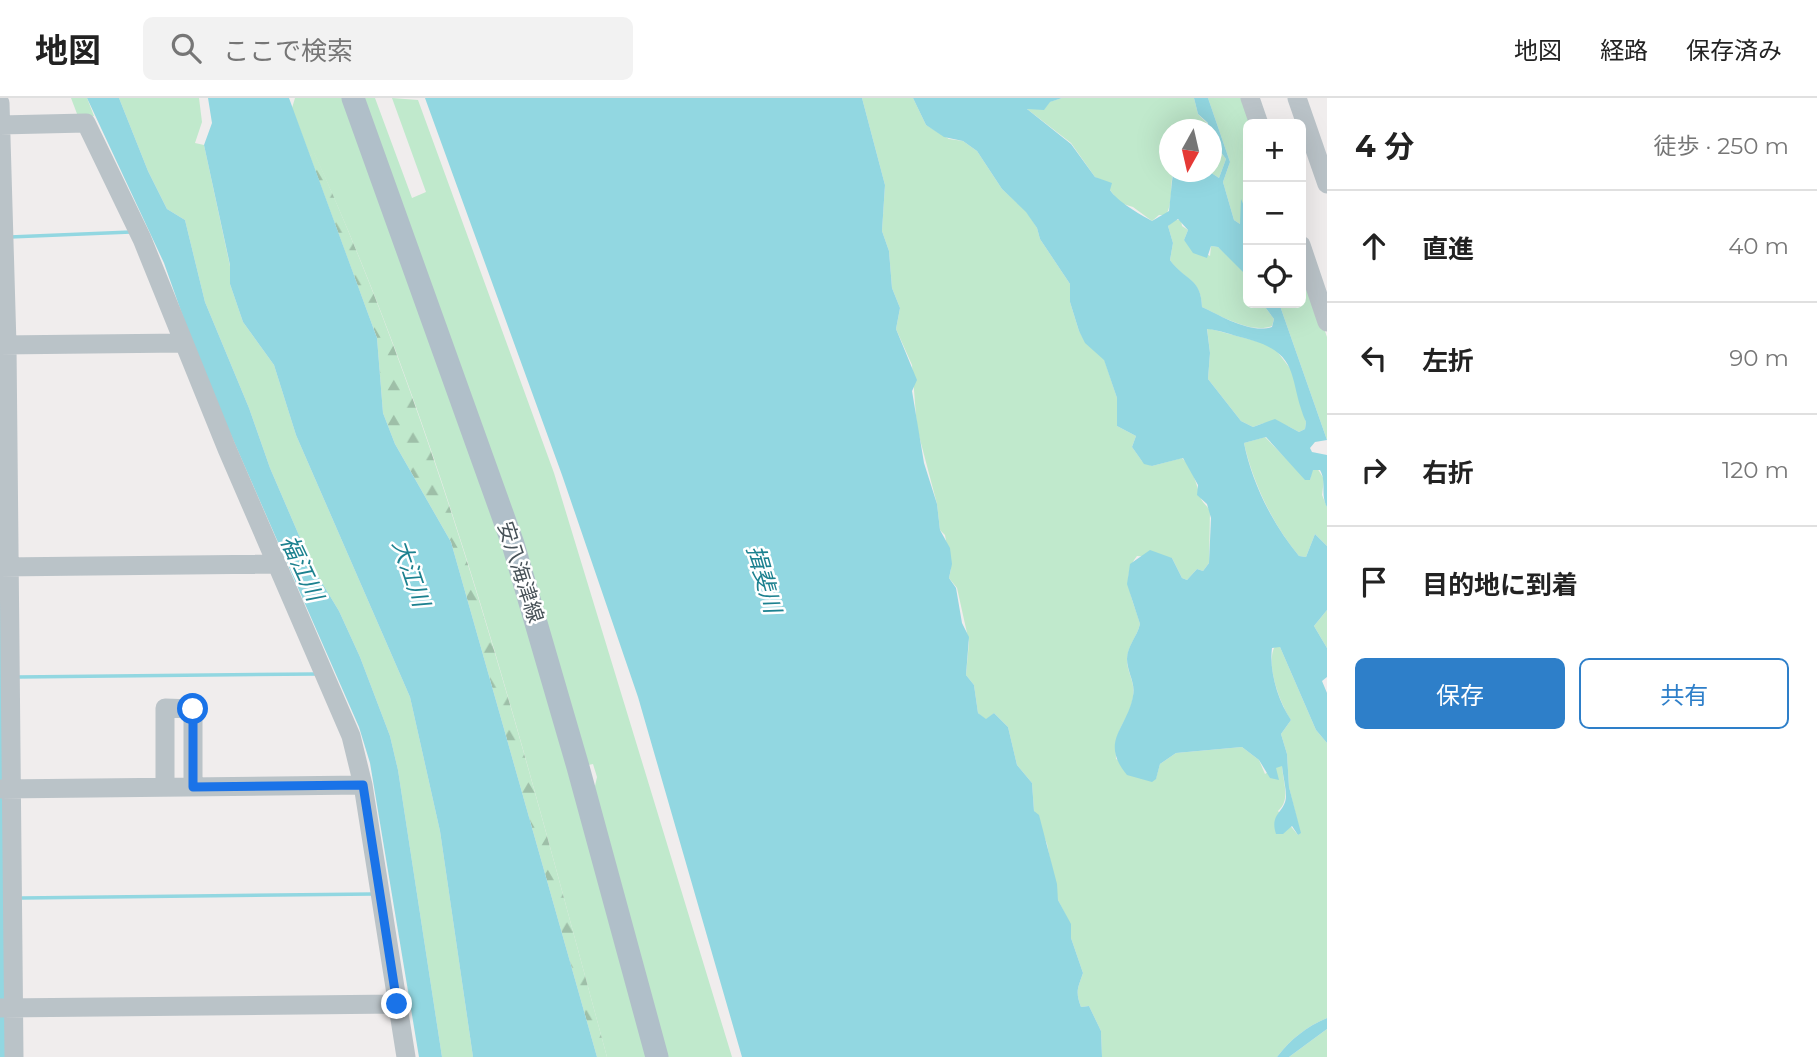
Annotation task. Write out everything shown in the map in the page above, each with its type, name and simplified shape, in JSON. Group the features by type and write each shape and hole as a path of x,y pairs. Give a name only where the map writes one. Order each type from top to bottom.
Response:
{"main road":[{"name":"安八海津線","path":"353,98 513,544 575,755 657,1057"}],"street":[{"path":"1250,98 1257,119"},
{"path":"1297,98 1327,184"},
{"path":"0,103 8,1008 14,1057"},
{"path":"1,125 86,123 142,239 276,564 339,704 358,760 406,1057"},
{"path":"1306,260 1327,321"},
{"path":"3,345 183,343"},
{"path":"5,567 276,564"},
{"path":"165,787 165,708 193,709 193,787"},
{"path":"6,789 363,785"},
{"path":"8,1008 397,1004"}],"green space":[{"path":"71,98 87,98 94,116 79,119"},
{"path":"119,98 199,98 202,122 195,143 204,145 230,266 230,284 243,322 274,365 296,435 410,697 440,831 473,1057 442,1057 398,770 390,736 360,657 339,611 313,568 270,468 249,408 205,302 185,220 167,209 148,171"},
{"path":"295,98 347,98 506,546 650,1057 607,1057 513,713 443,485 361,262 314,153 310,156 292,108"},
{"path":"360,98 375,98 412,198 426,192 392,98 418,100 554,473 732,1057 664,1057 593,795 597,777 593,764 584,766"},
{"path":"862,98 913,98 926,125 949,139 963,141 977,151 1002,189 1027,212 1040,239 1070,284 1070,302 1079,331 1086,343 1104,359 1117,398 1117,426 1136,436 1132,447 1142,461 1152,466 1182,458 1210,511 1209,563 1203,571 1197,569 1187,580 1182,578 1172,558 1137,556 1132,564 1128,581 1140,624 1127,655 1134,692 1117,738 1116,759 1156,778 1160,764 1176,753 1242,747 1259,760 1265,774 1278,765 1282,766 1285,796 1278,811 1298,835 1300,832 1289,787 1287,754 1281,734 1291,720 1278,694 1273,673 1272,653 1275,646 1280,647 1316,730 1327,743 1327,1018 1299,1034 1277,1057 1102,1057 1101,1031 1089,1006 1081,1007 1079,1002 1078,990 1083,973 1071,938 1070,924 1058,900 1047,844 1034,811 1032,783 1017,765 1008,727 994,713 986,720 978,713 974,685 966,675 969,642 957,588 949,578 951,569 945,535 940,530 937,504 917,428 912,365 896,329 900,308 892,288 889,251 882,231 885,185"},
{"path":"1062,98 1194,98 1198,114 1203,119 1159,119 1159,182 1172,182 1170,205 1166,215 1159,215 1152,221 1133,207 1120,203 1104,182 1095,177 1071,143 1027,109"},
{"path":"1208,98 1244,98 1251,119 1243,119 1243,213 1240,224 1234,220 1223,182 1230,162 1222,139 1222,119 1215,119"},
{"path":"314,152 361,262 442,485 545,827 607,1057 597,1057 451,542 395,444 383,413 377,338 310,156"},
{"path":"1222,154 1226,159 1222,170"},
{"path":"1174,220 1181,220 1182,226 1188,230 1184,240 1210,256 1211,246 1218,247 1243,270 1243,308 1266,308 1274,319 1272,326 1246,326 1202,307 1195,284 1170,260 1173,243 1168,226"},
{"path":"1306,276 1327,337 1327,440 1281,308 1306,308"},
{"path":"1207,328 1267,344 1276,350 1292,371 1306,422 1305,429 1299,432 1271,422 1253,427 1241,421 1208,379 1210,353"},
{"path":"1265,437 1304,477 1310,480 1312,470 1317,468 1324,479 1322,495 1327,507 1327,546 1315,534 1306,557 1299,556 1281,531 1265,503 1253,473 1244,443"},
{"path":"1327,610 1327,648 1314,626"},
{"path":"1327,1029 1327,1057 1289,1057"}],"water":[{"name":"福江川","path":"87,98 119,98 148,171 167,209 185,220 205,302 249,408 270,468 313,568 339,611 360,657 390,736 398,770 442,1057 419,1057 370,763 359,727 199,362 164,263"},
{"name":"大江川","path":"208,98 289,98 377,338 383,413 395,444 451,542 597,1057 473,1057 440,831 410,697 296,435 274,365 243,322 230,284 230,265 204,145 212,123"},
{"name":"揖斐川","path":"425,98 862,98 885,185 882,231 889,251 892,288 900,308 896,329 917,380 912,391 924,463 937,504 940,530 950,548 952,564 949,578 956,588 962,623 969,637 966,675 974,685 978,713 986,719 994,713 1008,727 1017,765 1032,783 1034,811 1039,815 1057,884 1058,900 1071,924 1071,938 1083,973 1078,990 1079,1002 1081,1007 1089,1006 1101,1031 1102,1057 742,1057 638,697 562,475"},
{"path":"913,98 1062,98 1050,102 1044,110 1027,109 1071,144 1095,177 1112,183 1110,190 1118,198 1152,221 1169,211 1172,182 1222,182 1226,159 1222,154 1222,139 1230,162 1223,182 1234,220 1240,224 1241,199 1243,204 1243,272 1218,247 1211,246 1207,258 1193,253 1184,240 1188,230 1178,219 1168,226 1173,243 1170,260 1195,284 1202,307 1236,323 1264,329 1272,327 1274,319 1266,308 1281,308 1327,440 1315,442 1310,448 1312,452 1327,455 1327,507 1320,470 1313,470 1310,480 1305,480 1266,437 1244,443 1252,473 1265,503 1299,556 1306,557 1315,534 1327,546 1327,610 1314,626 1327,648 1327,677 1322,681 1327,693 1327,743 1316,730 1280,647 1272,648 1276,686 1291,720 1281,734 1287,754 1289,787 1301,833 1298,835 1292,826 1283,834 1276,834 1274,827 1286,796 1282,766 1276,768 1279,780 1270,778 1259,760 1242,747 1176,753 1160,764 1156,779 1152,782 1127,775 1119,763 1115,744 1134,691 1127,654 1140,624 1127,584 1130,564 1150,550 1172,558 1182,578 1187,580 1197,569 1203,571 1209,563 1211,518 1207,504 1197,495 1198,485 1183,458 1152,466 1144,464 1132,447 1136,436 1117,426 1117,398 1104,360 1085,343 1070,302 1070,284 1040,239 1037,228 1026,212 1002,189 977,151 963,141 944,137 926,125","holes":["1207,329 1263,344 1285,360 1294,380 1306,422 1305,429 1299,432 1275,419 1253,427 1241,421 1208,379 1210,353"]},
{"path":"1194,98 1208,98 1215,119 1204,119 1198,114"},
{"path":"0,385 7,1057 0,1057"},
{"path":"1327,1018 1327,1029 1289,1057 1277,1057 1299,1034"}],"waterway":[{"path":"10,237 131,232"},
{"path":"18,677 316,674"},
{"path":"22,898 373,894"}],"route":[{"path":"193,709 193,787 363,785 397,1004"}]}
